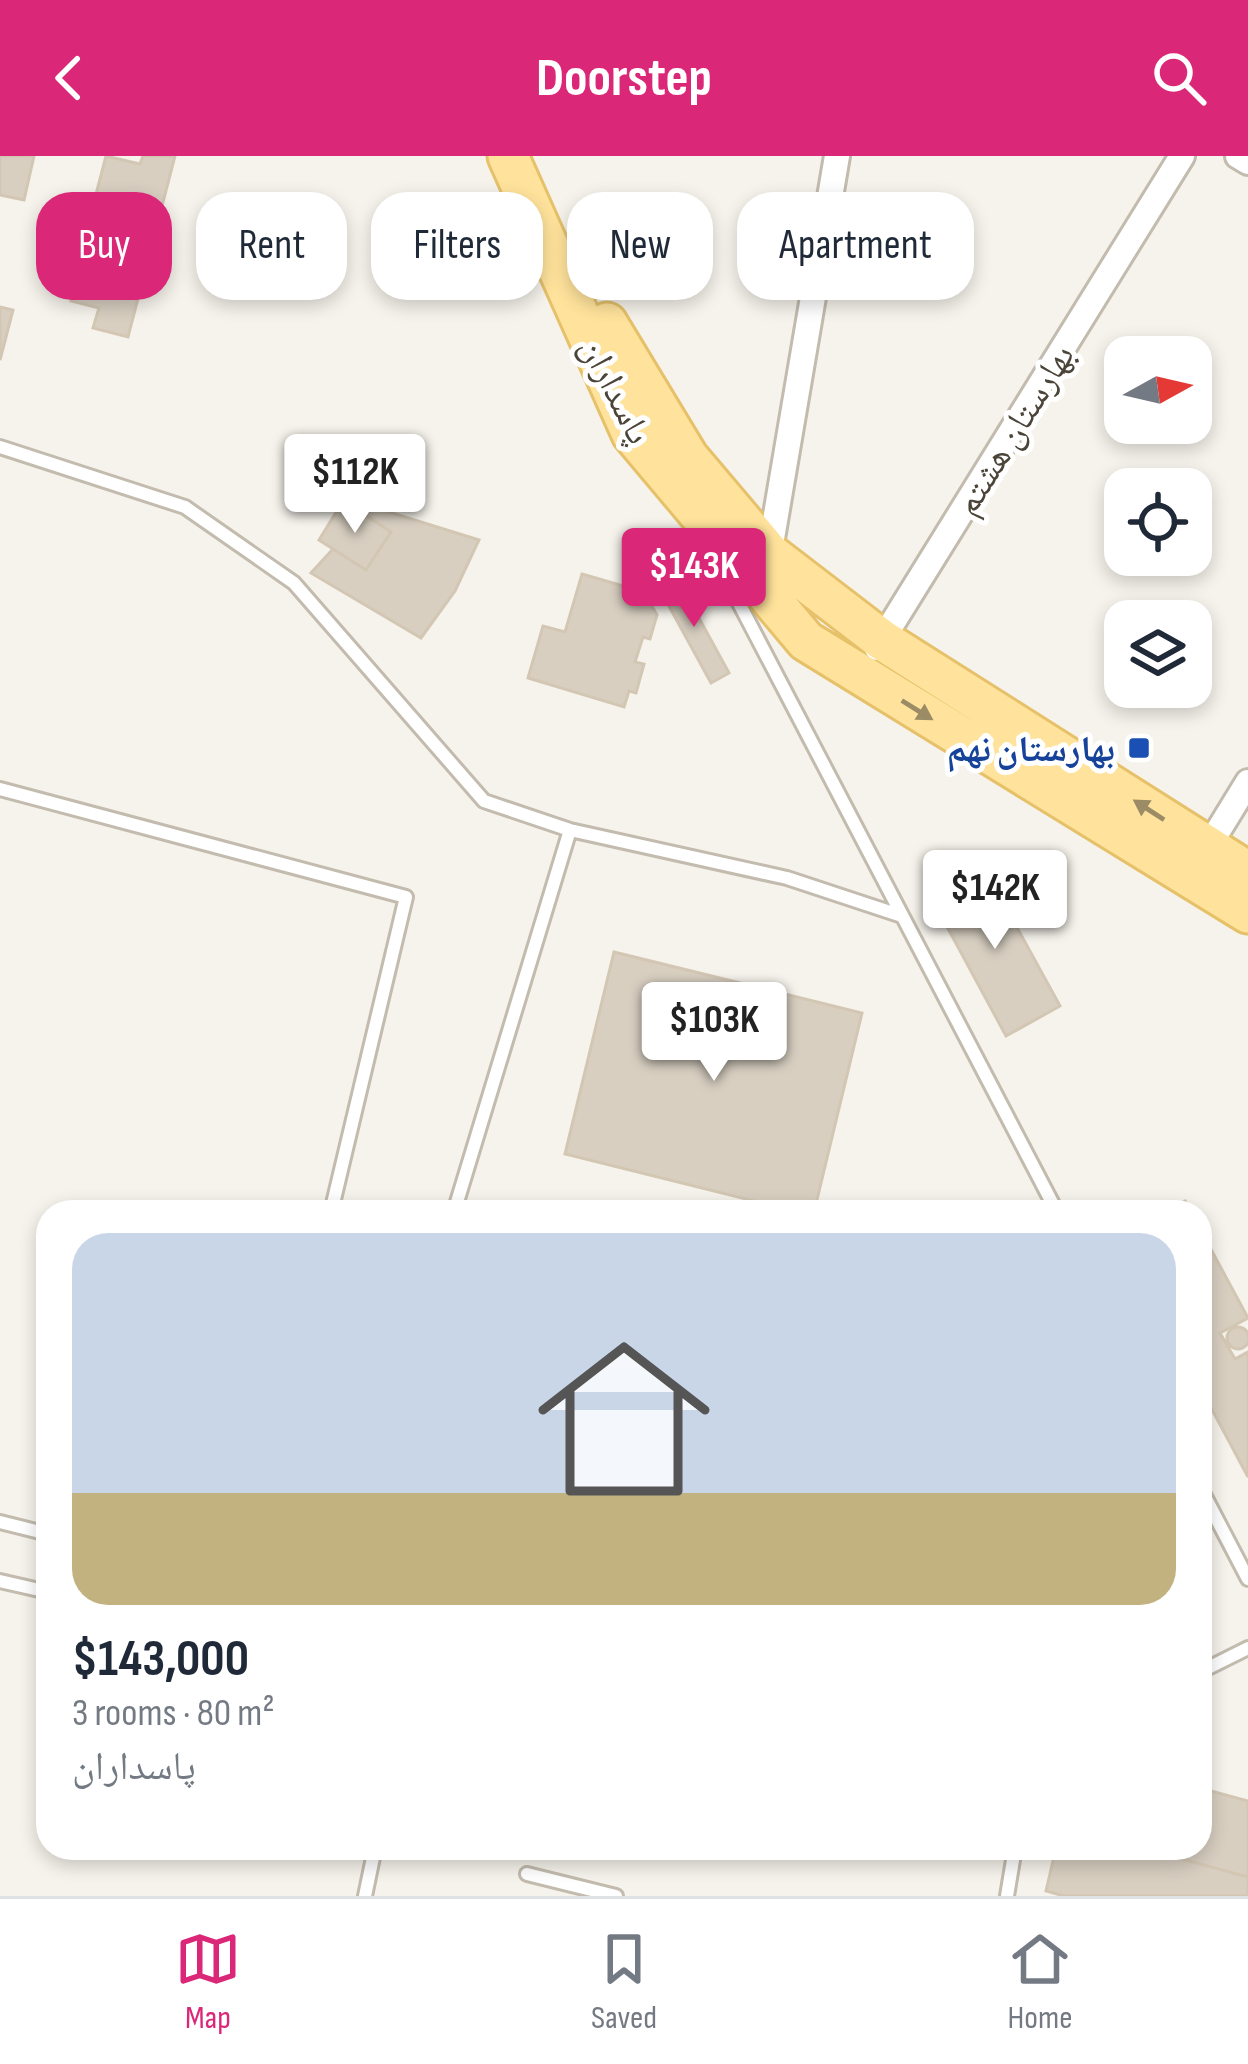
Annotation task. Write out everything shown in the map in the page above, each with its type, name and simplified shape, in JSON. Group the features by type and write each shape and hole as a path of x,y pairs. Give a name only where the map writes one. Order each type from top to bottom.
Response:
{"main road":[{"name":"پاسداران","path":"508,156 632,434 680,490 763,568 882,640 1199,863 1248,913"},
{"name":"پاسداران","path":"532,156 611,333 806,641 1199,863 1248,872"}],"street":[{"path":"763,568 837,156"},
{"name":"بهارستان هشتم","path":"860,674 1183,156"},
{"path":"1238,156 1248,162"},
{"path":"1199,863 1248,782"}],"lane":[{"path":"0,447 185,507 294,583 484,801 570,830 787,878 902,916"},
{"path":"680,490 1051,1200"},
{"path":"0,789 406,897 334,1200"},
{"path":"458,1200 570,830"},
{"path":"1212,1510 1248,1579"},
{"path":"0,1522 36,1531"},
{"path":"0,1581 36,1589"},
{"path":"1212,1666 1248,1648"},
{"path":"365,1896 372,1860"},
{"path":"1007,1896 1013,1860"},
{"path":"527,1874 616,1896"}],"building":[{"path":"0,156 34,156 24,200 0,195"},
{"path":"106,156 140,164 143,156 175,156 166,192 97,192"},
{"path":"138,300 128,337 93,328 99,308 71,301"},
{"path":"0,307 13,310 0,360"},
{"path":"343,501 391,532 366,570 319,540"},
{"path":"360,503 479,540 455,591 421,638 311,573 333,549 366,570 391,532 358,510"},
{"path":"582,574 651,594 649,601 657,615 650,639 643,637 635,662 644,664 636,693 629,691 624,707 528,678 543,626 565,632"},
{"path":"676,576 729,673 711,683 658,586"},
{"path":"984,867 1060,1006 1006,1036 931,897"},
{"path":"614,952 862,1013 817,1200 750,1200 565,1154"},
{"path":"1212,1251 1248,1318 1220,1333 1235,1359 1248,1352 1248,1477 1212,1410"},
{"path":"1238,1327 1249,1338 1238,1349 1227,1338"},
{"path":"1212,1791 1248,1801 1248,1877 1186,1860 1212,1860"},
{"path":"1053,1860 1186,1860 1248,1877 1248,1896 1064,1896 1046,1891"}],"place":[{"name":"بهارستان نهم","path":"1139,748"}]}
